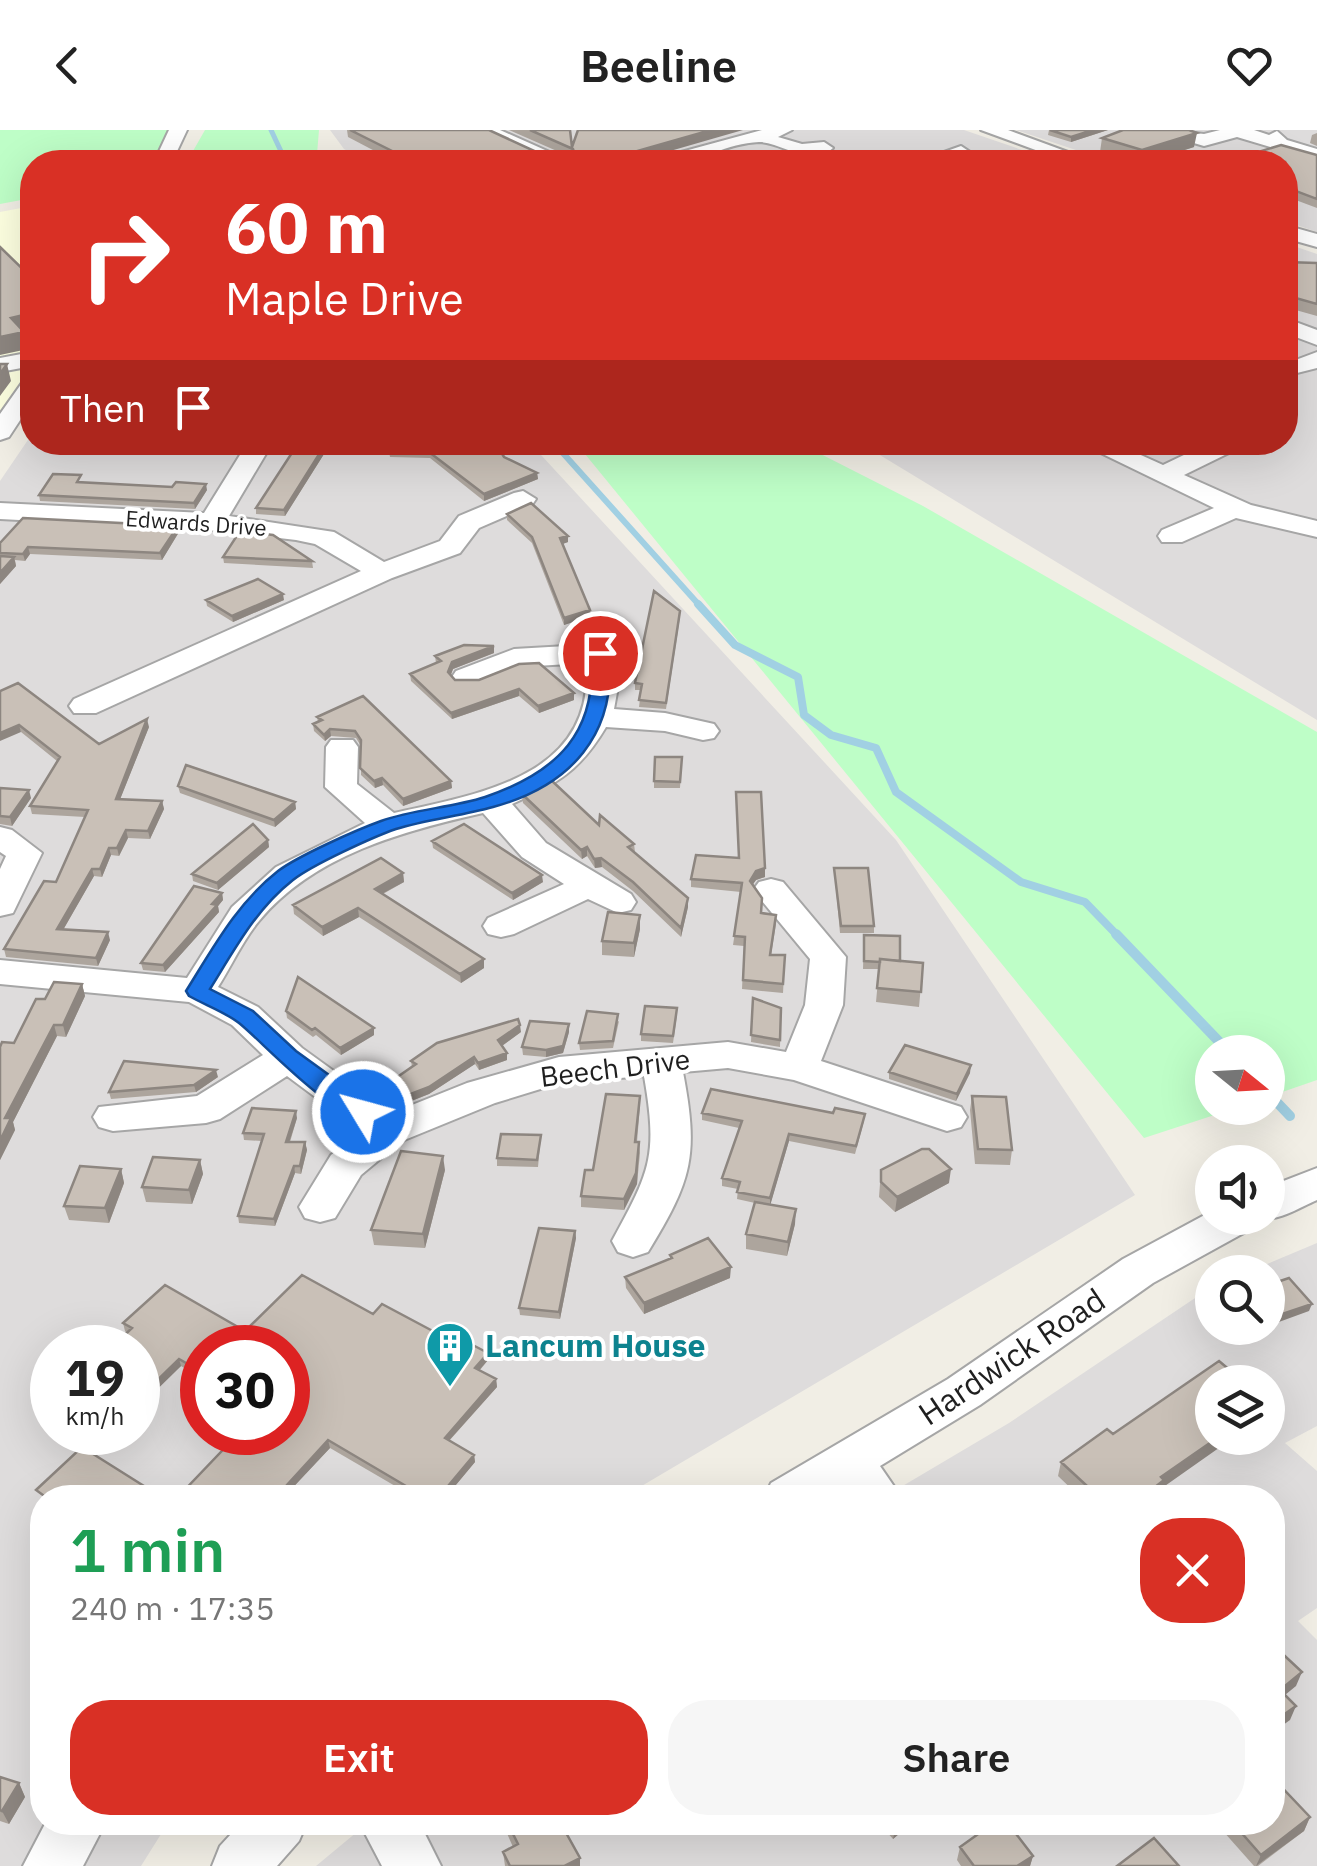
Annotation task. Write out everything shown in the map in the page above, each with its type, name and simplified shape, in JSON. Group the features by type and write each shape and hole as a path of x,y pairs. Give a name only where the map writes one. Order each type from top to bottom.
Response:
{"street":[{"path":"484,130 531,150"},
{"path":"730,130 770,137 792,148 824,148"},
{"path":"803,130 818,136 826,150"},
{"path":"990,130 1048,150"},
{"path":"1184,130 1177,132 1199,140 1236,131 1276,136"},
{"path":"1234,150 1276,136"},
{"path":"716,150 770,137"},
{"path":"0,432 20,403"},
{"path":"212,522 252,455"},
{"path":"1118,455 1236,508 1317,529"},
{"path":"1162,475 1206,455"},
{"path":"84,706 382,572 450,546 468,522 523,500"},
{"path":"1172,536 1236,508"},
{"name":"Edwards Drive","path":"0,511 212,522 324,538 382,572"},
{"path":"197,991 245,915 288,874 388,825 491,802 545,777 574,752 596,717 603,686 599,645 514,658 467,677"},
{"path":"596,717 665,722 703,731"},
{"path":"342,747 341,787 388,825"},
{"path":"491,802 534,850 604,893 501,926"},
{"path":"0,837 25,854 0,906"},
{"path":"771,890 828,957 824,1005 799,1068"},
{"path":"0,972 197,991 245,1016 288,1057 388,1131"},
{"name":"Beech Drive","path":"320,1208 346,1164 388,1131 481,1092 559,1070 728,1055 799,1068 947,1117"},
{"path":"113,1118 206,1109 288,1057"},
{"path":"632,1241 661,1199 676,1144 662,1060"},
{"path":"1285,1197 1317,1183"},
{"name":"Hardwick Road","path":"864,1481 964,1392 1138,1270 1204,1235"},
{"path":"50,1866 70,1835"},
{"path":"240,1866 267,1835"},
{"path":"395,1835 412,1866"}],"shaded area":[{"path":"330,130 964,130 1022,150 346,150"},
{"path":"1016,130 1317,130 1317,232 1298,225 1298,150 1076,150"},
{"path":"20,208 20,384 0,411 0,212"},
{"path":"1298,247 1317,254 1317,720 880,455 1298,455"},
{"path":"20,452 20,455 541,455 896,840 1135,1195 643,1485 30,1485 30,1835 160,1835 141,1866 0,1866 0,481"},
{"path":"1317,1243 1317,1426 1285,1443 1317,1471 1317,1608 1298,1621 1317,1640 1317,1866 316,1866 353,1835 1285,1835 1285,1485 904,1485 1009,1423 1195,1298 1195,1345 1285,1345 1285,1256"}],"green space":[{"path":"0,130 170,130 160,150 20,150 20,200 0,204"},
{"path":"205,130 319,130 317,150 194,150"},
{"path":"586,455 823,455 923,506 1317,732 1317,1080 1285,1091 1285,1035 1195,1035 1195,1121 1144,1138"}],"building":[{"path":"350,130 489,130 532,150 390,150"},
{"path":"530,130 570,130 572,147 578,130 711,130 641,150 573,150"},
{"path":"1050,130 1093,130 1071,137"},
{"path":"1123,130 1197,133 1142,150 1102,138"},
{"path":"1281,145 1317,155 1317,199 1298,192 1298,150 1265,150"},
{"path":"0,247 20,266 20,316 11,318 20,333 0,337"},
{"path":"1298,262 1317,263 1317,304 1298,299"},
{"path":"291,455 319,455 284,510 256,508"},
{"path":"433,455 503,455 537,473 484,494"},
{"path":"53,474 81,475 77,482 172,487 176,482 206,484 194,503 39,495"},
{"path":"531,503 568,536 560,538 590,610 564,618 532,537 507,514"},
{"path":"23,518 178,526 160,553 28,547 23,554 0,553 0,543"},
{"path":"240,531 273,535 312,561 223,557"},
{"path":"0,556 14,557 0,573"},
{"path":"258,579 283,594 232,616 206,600"},
{"path":"654,591 680,611 666,703 639,700 642,684 635,683"},
{"path":"464,645 494,646 452,662 448,672 455,680 479,680 519,664 539,663 574,693 538,706 519,689 451,713 410,674 441,661 435,656"},
{"path":"18,683 99,744 147,719 116,799 162,801 148,831 126,830 117,848 109,848 100,869 92,869 57,929 108,932 96,958 4,949 44,881 56,882 88,810 30,806 60,757 19,725 0,733 0,691"},
{"path":"363,696 451,781 403,799 382,778 374,781 360,768 361,740 355,731 330,729 324,735 313,724 322,720 317,717"},
{"path":"655,757 682,757 680,782 654,781"},
{"path":"186,765 295,802 274,820 178,786"},
{"path":"551,780 599,825 600,815 634,844 628,847 688,898 681,928 633,882 601,858 594,859 587,847 581,850 522,794"},
{"path":"0,788 29,790 10,817 0,816"},
{"path":"736,792 761,792 765,868 756,871 750,881 762,898 761,913 776,915 770,955 785,955 783,984 743,980 745,937 734,936 742,883 691,879 696,855 739,858"},
{"path":"253,824 268,840 217,883 192,874"},
{"path":"464,824 542,875 512,893 432,841"},
{"path":"381,858 403,873 375,889 484,959 460,974 358,908 322,927 293,905"},
{"path":"834,868 868,868 874,926 841,926"},
{"path":"194,886 222,893 212,904 217,905 163,965 141,963"},
{"path":"608,912 640,915 634,943 602,941"},
{"path":"864,935 900,936 900,961 864,961"},
{"path":"880,959 923,963 921,992 877,988"},
{"path":"298,977 374,1028 340,1048 315,1028 312,1030 286,1011"},
{"path":"54,982 82,984 63,1025 54,1025 5,1118 11,1118 0,1141 0,1047 2,1042 14,1043 36,999 45,999"},
{"path":"753,998 781,1008 780,1040 751,1035"},
{"path":"645,1006 677,1008 673,1036 641,1034"},
{"path":"587,1011 618,1014 613,1041 579,1043"},
{"path":"518,1019 520,1025 498,1040 507,1053 478,1063 474,1057 429,1087 395,1100 380,1089 416,1064 411,1061 437,1043"},
{"path":"530,1021 569,1024 563,1046 546,1050 522,1047"},
{"path":"905,1045 971,1065 957,1094 889,1072"},
{"path":"124,1061 216,1070 194,1085 109,1092"},
{"path":"711,1089 833,1113 835,1108 865,1114 856,1146 789,1134 770,1198 737,1192 740,1182 722,1178 742,1121 702,1113"},
{"path":"606,1094 640,1096 636,1173 624,1199 581,1196 585,1170 593,1170"},
{"path":"972,1096 1006,1097 1012,1150 978,1149"},
{"path":"252,1108 296,1111 286,1142 305,1142 300,1166 294,1166 274,1219 238,1216 264,1134 243,1133"},
{"path":"501,1134 541,1135 537,1160 497,1158"},
{"path":"929,1149 951,1169 897,1197 881,1182 881,1170"},
{"path":"401,1151 443,1156 423,1234 371,1230"},
{"path":"153,1157 200,1160 189,1190 142,1187"},
{"path":"80,1166 121,1169 105,1208 64,1206"},
{"path":"755,1202 796,1209 788,1242 746,1234"},
{"path":"539,1228 575,1231 559,1312 519,1308"},
{"path":"708,1238 731,1267 644,1303 625,1277 672,1258 670,1255"},
{"name":"Lancum House","path":"302,1275 373,1314 382,1304 444,1337 448,1332 488,1353 475,1368 496,1379 445,1438 474,1455 449,1485 404,1485 328,1440 287,1485 189,1485 218,1455 310,1455 310,1325 251,1325"},
{"path":"1289,1278 1312,1304 1285,1313 1285,1279"},
{"name":"Lancum House","path":"165,1285 235,1325 180,1325 180,1360 160,1378 160,1325 123,1323"},
{"path":"1195,1378 1195,1453 1161,1477 1164,1480 1158,1485 1086,1485 1061,1462 1107,1429 1113,1434"},
{"path":"73,1455 95,1455 142,1485 41,1485"},
{"path":"1285,1656 1302,1672 1285,1686"},
{"path":"1285,1695 1296,1706 1285,1714"},
{"path":"0,1777 19,1783 2,1811 0,1810"},
{"path":"1285,1791 1310,1817 1261,1855 1243,1835 1285,1835"},
{"path":"514,1835 567,1835 580,1858 564,1866 510,1866 503,1852 518,1844"},
{"path":"977,1835 1017,1835 1033,1856 1017,1866 974,1866 960,1847"},
{"path":"1154,1838 1179,1866 1117,1866"}],"waterway":[{"path":"271,130 280,150"},
{"path":"565,455 700,606"},
{"path":"698,604 735,645 798,677 804,715 831,735 876,748 896,792 1021,882 1085,902 1118,936"},
{"path":"1116,934 1213,1035"},
{"path":"1285,1111 1290,1116"}],"place":[{"name":"Lancum House","path":"450,1388"}],"route":[{"path":"363,1112 288,1057 245,1016 197,991 245,915 288,874 388,825 491,802 545,777 574,752 596,717 603,686 600,653"}]}
